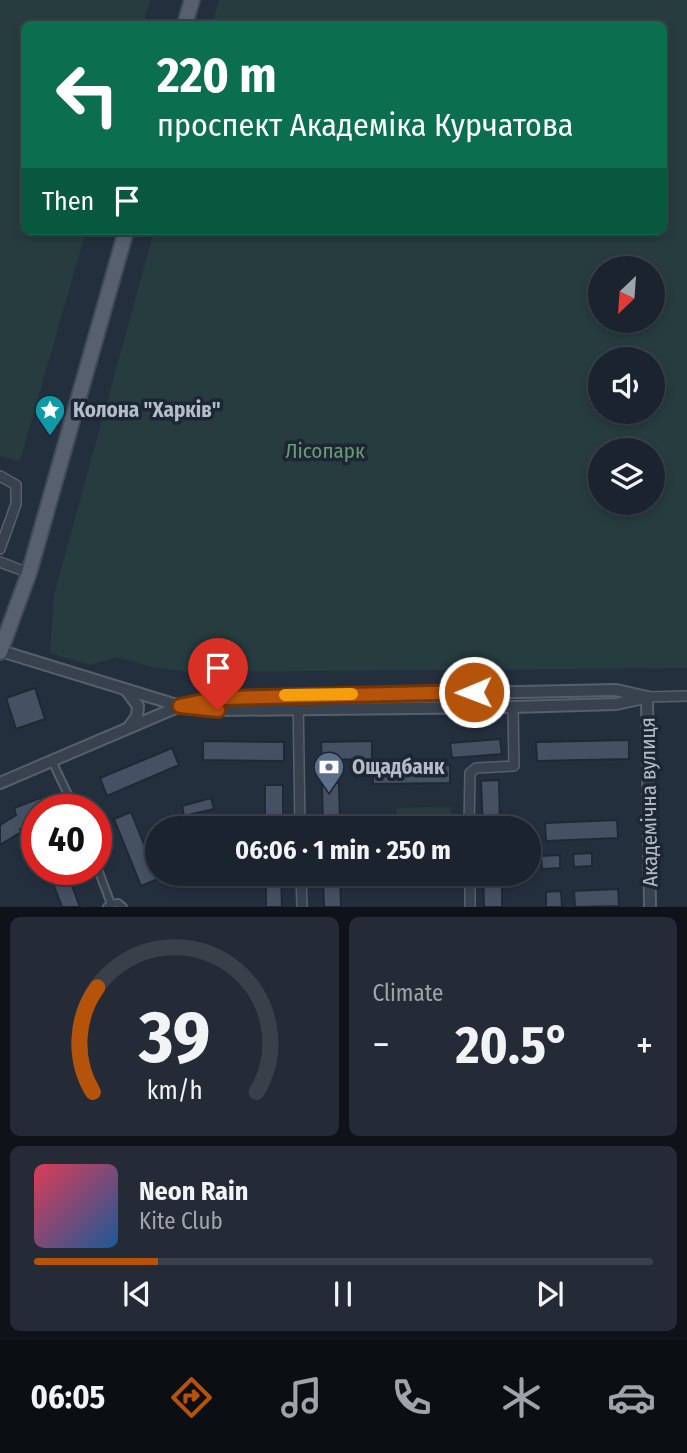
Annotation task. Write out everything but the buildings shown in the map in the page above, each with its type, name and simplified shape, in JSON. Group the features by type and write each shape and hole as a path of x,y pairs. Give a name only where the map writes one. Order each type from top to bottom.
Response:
{"main road":[{"path":"186,21 192,0"},
{"path":"0,651 29,573 126,235"}],"street":[{"path":"0,476 16,485 16,504 0,549"},
{"path":"0,562 29,573"},
{"path":"0,651 180,706 218,710 616,704 647,697 687,696"},
{"path":"0,783 180,706 219,698 616,690 647,697"},
{"path":"127,691 138,706 137,716 128,727"},
{"path":"298,695 300,816"},
{"name":"Академічна вулиця","path":"647,697 650,907"},
{"path":"469,816 470,773 476,768 514,766 513,707"},
{"path":"52,761 68,794"},
{"path":"103,885 109,905 118,903 123,907"},
{"path":"301,886 302,907"},
{"path":"470,886 470,907"}],"green space":[{"path":"0,0 150,0 144,21 21,21 21,235 85,235 20,461 0,456"},
{"name":"Лісопарк","path":"219,0 687,0 687,668 189,672 152,667 117,657 90,665 50,653 54,595 153,235 667,235 667,21 213,21"},
{"path":"451,807 451,816 396,816 396,808"}],"slow traffic":[{"path":"285,695 352,694"}],"place":[{"name":"Колона \"Харків\"","path":"50,437"},
{"name":"Ощадбанк","path":"329,794"}],"route":[{"path":"218,710 180,706 219,698 474,692"}]}
